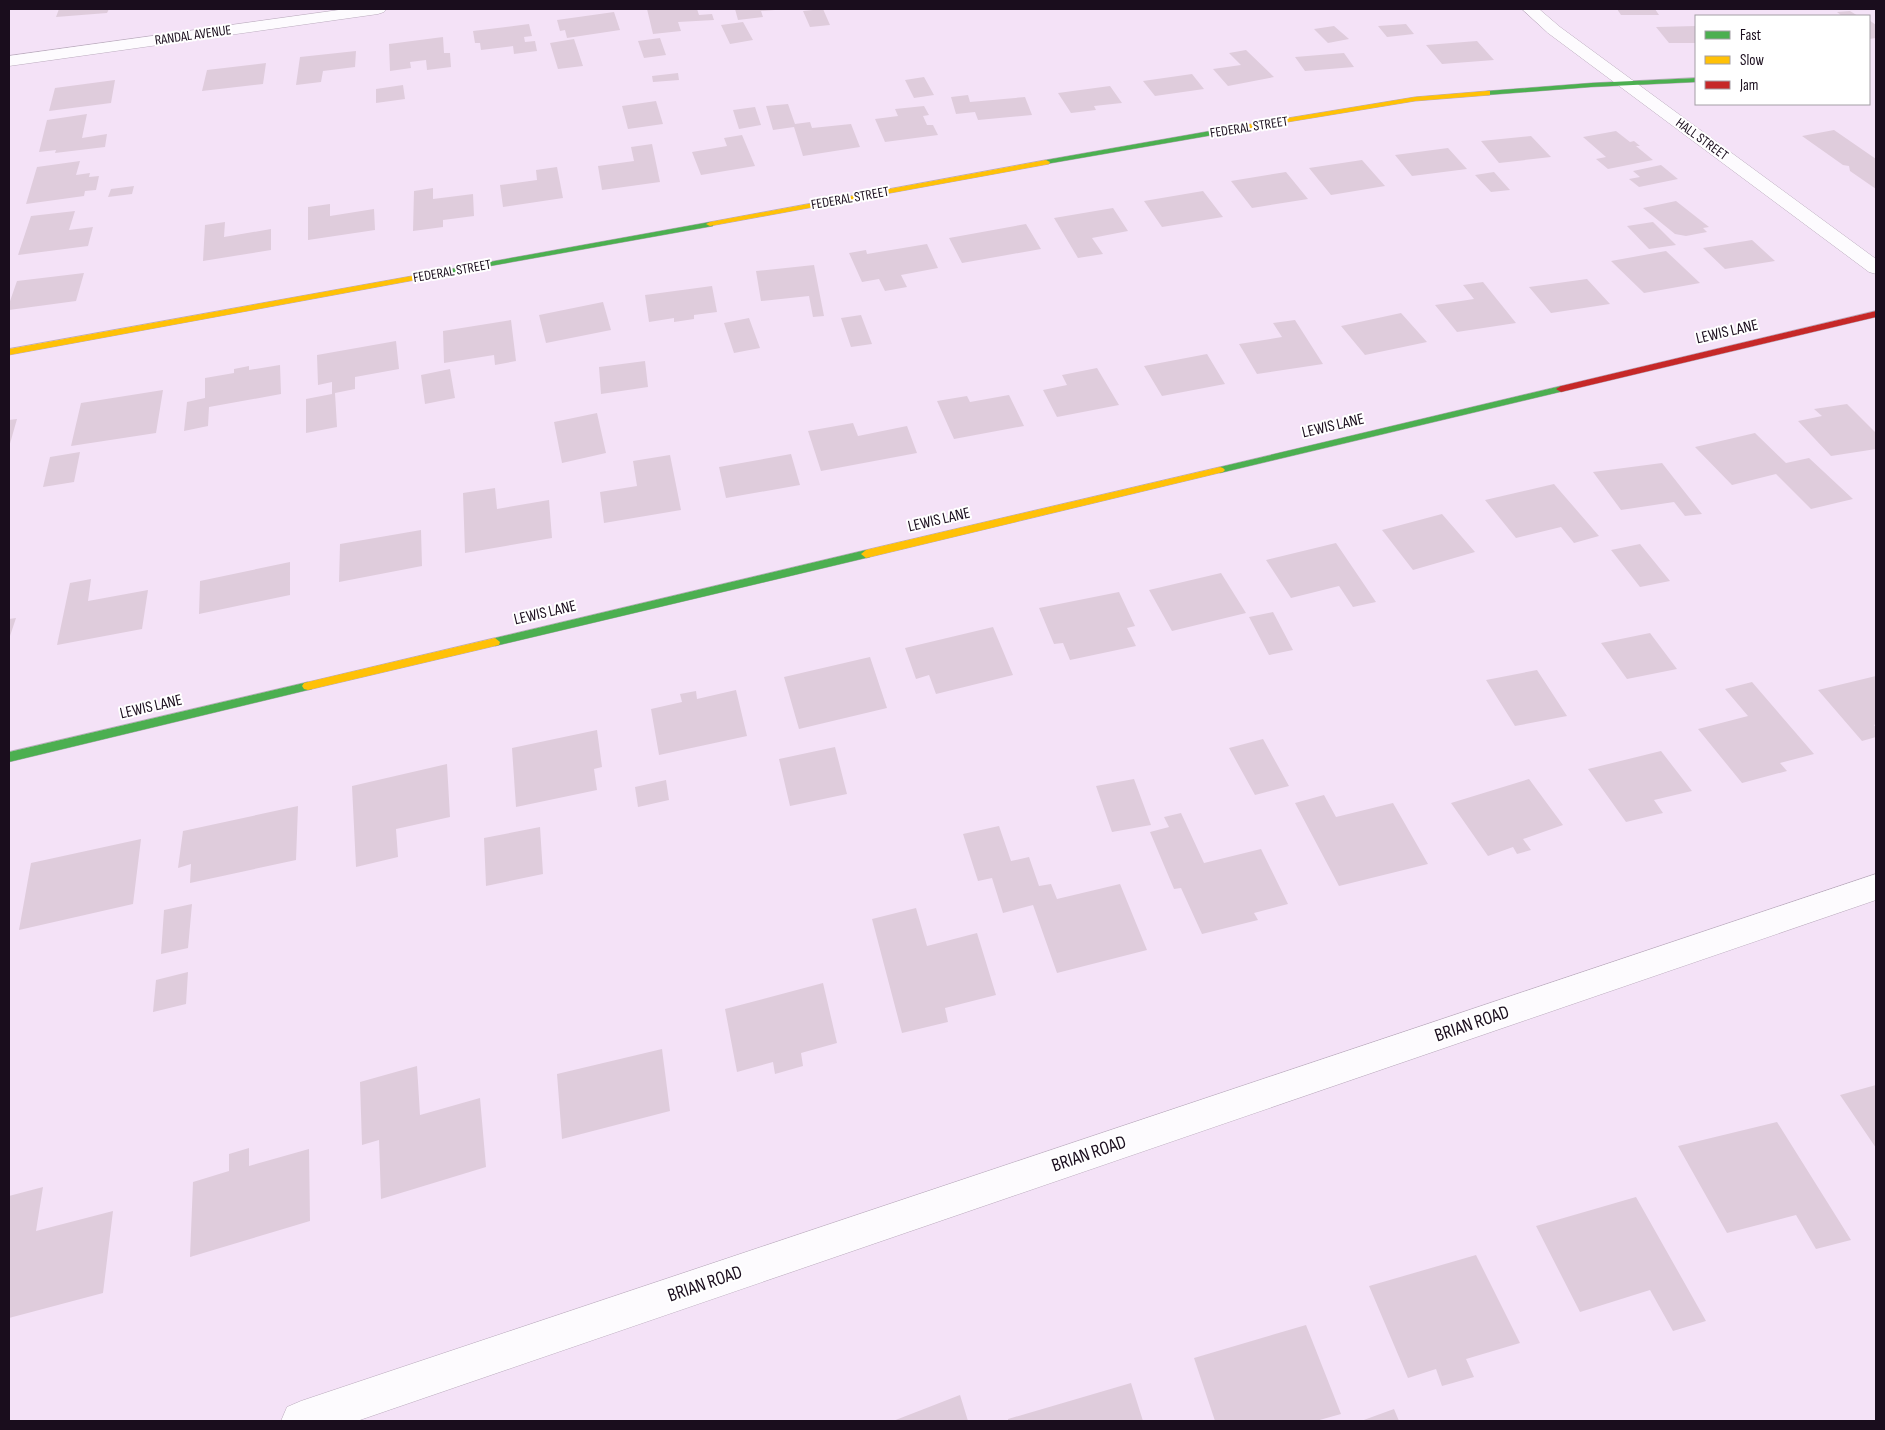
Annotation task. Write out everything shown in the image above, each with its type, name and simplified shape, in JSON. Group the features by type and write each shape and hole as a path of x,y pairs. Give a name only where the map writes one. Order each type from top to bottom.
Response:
{"street":[{"name":"RANDAL AVENUE","path":"9,61 378,9"},
{"name":"HALL STREET","path":"1530,9 1554,30 1876,268"},
{"name":"FEDERAL STREET","path":"9,352 1179,138 1415,99 1625,83 1695,80"},
{"name":"LEWIS LANE","path":"9,757 1876,314"},
{"name":"BRIAN ROAD","path":"301,1421 1876,887"}],"building":[{"path":"59,9 109,9 107,13 56,17"},
{"path":"647,9 697,9 699,15 712,14 714,20 678,22 681,31 653,34"},
{"path":"735,9 775,10 761,11 763,17 738,20"},
{"path":"823,9 830,25 810,27 803,11"},
{"path":"1617,9 1655,9 1659,15 1621,15"},
{"path":"1850,11 1856,15 1841,15 1837,12"},
{"path":"614,12 620,30 567,38 565,30 560,31 557,20"},
{"path":"1870,21 1876,25 1876,38 1870,39"},
{"path":"743,22 753,40 730,44 721,25"},
{"path":"529,24 532,36 524,37 525,42 535,41 537,51 514,54 513,46 481,50 480,43 475,43 473,31"},
{"path":"1406,24 1414,34 1387,37 1378,26"},
{"path":"1334,26 1349,39 1328,43 1314,29"},
{"path":"1695,26 1695,43 1669,43 1656,27"},
{"path":"443,37 444,53 450,53 451,67 427,70 426,60 410,62 411,68 390,71 389,44"},
{"path":"660,38 666,55 644,58 638,41"},
{"path":"574,39 583,66 558,69 550,43"},
{"path":"1477,41 1494,60 1442,64 1426,45"},
{"path":"1246,50 1274,77 1228,86 1213,69 1241,65 1229,53"},
{"path":"356,51 355,67 323,71 321,82 296,85 300,57"},
{"path":"1344,53 1354,67 1305,71 1295,57"},
{"path":"266,63 263,84 202,91 207,70"},
{"path":"678,73 679,80 653,82 652,76"},
{"path":"1192,74 1204,89 1155,96 1143,81"},
{"path":"924,77 934,95 914,98 905,80"},
{"path":"115,80 111,103 49,111 55,88"},
{"path":"403,85 405,99 376,103 376,89"},
{"path":"1110,86 1122,103 1094,106 1096,110 1071,113 1058,93"},
{"path":"968,95 970,102 1025,97 1032,115 978,120 975,112 956,114 951,97"},
{"path":"656,101 663,124 628,129 622,106"},
{"path":"788,104 795,124 810,122 812,128 851,124 860,147 803,156 794,127 773,130 766,106"},
{"path":"924,106 929,115 923,116 927,125 933,125 938,135 885,142 875,119 898,116 895,109"},
{"path":"755,107 761,125 739,129 733,110"},
{"path":"87,114 82,138 107,134 105,147 55,153 56,150 39,152 47,120"},
{"path":"1834,130 1876,159 1876,189 1850,171 1849,166 1843,165 1802,136"},
{"path":"1616,131 1630,142 1634,141 1640,146 1636,146 1653,160 1608,169 1596,159 1606,157 1583,137"},
{"path":"742,135 755,166 701,175 692,152 727,146 724,138"},
{"path":"1531,136 1551,157 1499,163 1481,141"},
{"path":"652,144 660,182 602,190 598,166 634,161 631,147"},
{"path":"1448,148 1467,169 1412,176 1395,155"},
{"path":"1362,160 1385,186 1331,195 1309,168"},
{"path":"80,161 76,175 90,173 89,177 99,176 96,190 85,191 84,196 26,204 37,167"},
{"path":"1661,165 1678,179 1639,187 1629,179 1640,177 1633,171"},
{"path":"557,167 563,198 503,207 500,185 537,180 536,170"},
{"path":"1286,172 1308,199 1252,208 1231,181"},
{"path":"1494,172 1510,190 1491,192 1475,175"},
{"path":"134,186 132,194 108,197 111,189"},
{"path":"433,188 433,199 473,194 474,216 443,220 443,227 413,231 414,191"},
{"path":"1203,191 1223,217 1162,227 1144,201"},
{"path":"1676,201 1709,227 1703,228 1707,232 1686,236 1675,234 1643,208"},
{"path":"330,204 330,216 374,209 375,230 308,240 308,207"},
{"path":"1113,208 1128,231 1092,238 1103,254 1078,258 1054,218"},
{"path":"75,211 69,230 93,227 88,246 18,255 31,216"},
{"path":"225,222 224,237 271,229 271,250 203,261 205,225"},
{"path":"1653,222 1676,245 1649,249 1627,226"},
{"path":"1026,224 1041,249 962,263 949,238"},
{"path":"1752,240 1775,261 1725,269 1703,248"},
{"path":"927,244 938,268 901,275 907,287 885,291 879,279 862,282 849,253 866,250 867,254"},
{"path":"1666,251 1700,283 1644,293 1611,261"},
{"path":"814,265 824,316 813,317 809,296 761,301 756,271"},
{"path":"84,273 76,301 9,310 9,304 17,281"},
{"path":"1587,279 1610,304 1551,313 1529,287"},
{"path":"1483,282 1516,323 1457,332 1435,305 1474,299 1463,285"},
{"path":"712,286 717,312 694,315 694,319 674,322 674,318 649,322 645,295"},
{"path":"603,302 611,330 546,343 539,315"},
{"path":"1401,313 1427,342 1365,355 1341,326"},
{"path":"861,315 872,344 851,347 841,318"},
{"path":"749,318 760,348 734,353 724,323"},
{"path":"511,320 516,361 495,365 494,355 444,363 443,331"},
{"path":"1295,320 1323,364 1257,374 1239,344 1282,337 1273,323"},
{"path":"396,341 399,369 355,377 355,389 335,393 337,427 306,433 306,399 332,394 332,382 318,385 317,355"},
{"path":"1207,354 1225,384 1162,396 1144,366"},
{"path":"645,361 648,387 601,394 599,367"},
{"path":"280,365 281,394 209,407 208,426 184,431 187,402 205,398 205,378 234,373 234,369 249,366 249,370"},
{"path":"1097,368 1119,405 1057,417 1043,390 1067,385 1062,375"},
{"path":"450,369 455,398 425,404 421,375"},
{"path":"163,390 156,433 71,446 81,403"},
{"path":"1009,395 1024,426 954,439 937,401 967,396 970,402"},
{"path":"1847,404 1876,433 1876,449 1831,456 1798,421 1822,416 1814,409"},
{"path":"597,413 606,453 562,463 554,422"},
{"path":"17,419 9,447 9,420"},
{"path":"853,423 858,436 907,426 917,453 821,471 808,431"},
{"path":"1755,433 1786,463 1809,458 1853,499 1811,509 1776,474 1732,485 1695,447"},
{"path":"80,452 74,482 43,487 50,457"},
{"path":"791,454 800,485 726,498 719,467"},
{"path":"670,455 681,510 604,523 600,492 637,486 633,461"},
{"path":"1662,463 1702,514 1685,516 1674,502 1621,510 1593,472"},
{"path":"1554,484 1599,536 1574,543 1561,527 1516,538 1485,500"},
{"path":"495,488 497,509 549,500 552,538 465,553 463,493"},
{"path":"1442,514 1475,552 1413,570 1382,530"},
{"path":"421,530 422,566 339,582 340,544"},
{"path":"1336,543 1376,602 1353,607 1339,586 1291,598 1266,560"},
{"path":"1640,544 1670,581 1640,587 1611,550"},
{"path":"290,562 290,595 199,614 200,581"},
{"path":"1221,573 1246,613 1172,631 1149,590"},
{"path":"91,579 88,601 148,590 142,629 57,645 70,583"},
{"path":"1119,592 1135,626 1127,628 1136,646 1070,660 1063,643 1054,644 1039,608"},
{"path":"1273,612 1293,650 1269,655 1249,617"},
{"path":"16,618 9,639 9,619"},
{"path":"993,627 1013,675 936,694 929,675 916,679 905,648"},
{"path":"1650,633 1677,669 1627,679 1601,643"},
{"path":"870,657 887,708 799,729 784,677"},
{"path":"1537,670 1567,716 1515,726 1486,680"},
{"path":"1876,676 1876,724 1874,725 1876,737 1862,741 1818,690"},
{"path":"1752,682 1814,754 1780,763 1787,771 1742,783 1698,729 1748,716 1725,689"},
{"path":"736,690 747,736 659,755 651,709 682,702 680,694 696,691 697,699"},
{"path":"597,730 602,767 594,769 597,790 516,807 512,748"},
{"path":"1263,739 1289,786 1255,795 1229,748"},
{"path":"835,747 847,794 790,806 779,759"},
{"path":"1661,751 1692,791 1654,800 1663,813 1626,822 1588,769"},
{"path":"447,764 450,817 396,829 398,857 356,867 352,786"},
{"path":"1134,779 1151,825 1112,832 1096,786"},
{"path":"1529,779 1563,825 1523,839 1531,850 1517,854 1513,847 1488,856 1451,803"},
{"path":"666,780 669,800 638,807 635,787"},
{"path":"1324,795 1336,817 1393,803 1428,864 1339,886 1295,803"},
{"path":"298,806 296,860 190,883 191,864 178,868 183,831"},
{"path":"1181,813 1204,863 1261,849 1288,904 1254,913 1258,920 1202,934 1181,888 1174,889 1150,832 1169,827 1164,817"},
{"path":"999,826 1011,861 1029,857 1039,886 1051,884 1057,899 1120,884 1147,950 1057,973 1033,905 1003,913 992,878 978,881 963,834"},
{"path":"540,827 543,874 486,886 484,838"},
{"path":"141,839 133,904 19,930 31,863"},
{"path":"192,904 188,948 161,954 164,910"},
{"path":"916,908 927,946 977,933 996,995 945,1008 948,1022 902,1033 872,919"},
{"path":"188,972 186,1004 153,1012 156,980"},
{"path":"823,983 837,1043 801,1053 803,1066 775,1074 773,1062 737,1072 725,1009"},
{"path":"662,1049 670,1111 562,1139 557,1074"},
{"path":"417,1066 420,1115 480,1098 486,1167 381,1199 379,1140 362,1145 360,1082"},
{"path":"1876,1085 1876,1148 1840,1095"},
{"path":"1777,1122 1851,1240 1816,1249 1796,1215 1727,1233 1678,1146"},
{"path":"249,1148 249,1166 309,1149 310,1221 190,1257 193,1182 229,1171 229,1154"},
{"path":"43,1187 36,1231 113,1211 103,1293 9,1318 9,1196"},
{"path":"1636,1197 1706,1321 1673,1331 1650,1290 1580,1312 1536,1226"},
{"path":"1476,1255 1520,1343 1466,1359 1474,1377 1442,1386 1436,1369 1408,1378 1369,1286"},
{"path":"1306,1325 1341,1414 1316,1421 1215,1421 1194,1358"},
{"path":"1131,1383 1143,1421 1008,1421 1008,1419"},
{"path":"960,1395 968,1421 893,1421"},
{"path":"1394,1409 1399,1421 1361,1421"}],"traffic: fast":[{"path":"1487,93 1591,85 1695,80"},
{"path":"1046,162 1233,129"},
{"path":"423,276 710,224"},
{"path":"1220,470 1561,389"},
{"path":"495,642 866,554"},
{"path":"9,757 308,686"}],"traffic: slow":[{"path":"1233,129 1415,99 1487,93"},
{"path":"710,224 1046,162"},
{"path":"9,352 423,276"},
{"path":"866,554 1220,470"},
{"path":"308,686 495,642"}],"traffic: jam":[{"path":"1561,389 1876,314"}]}
